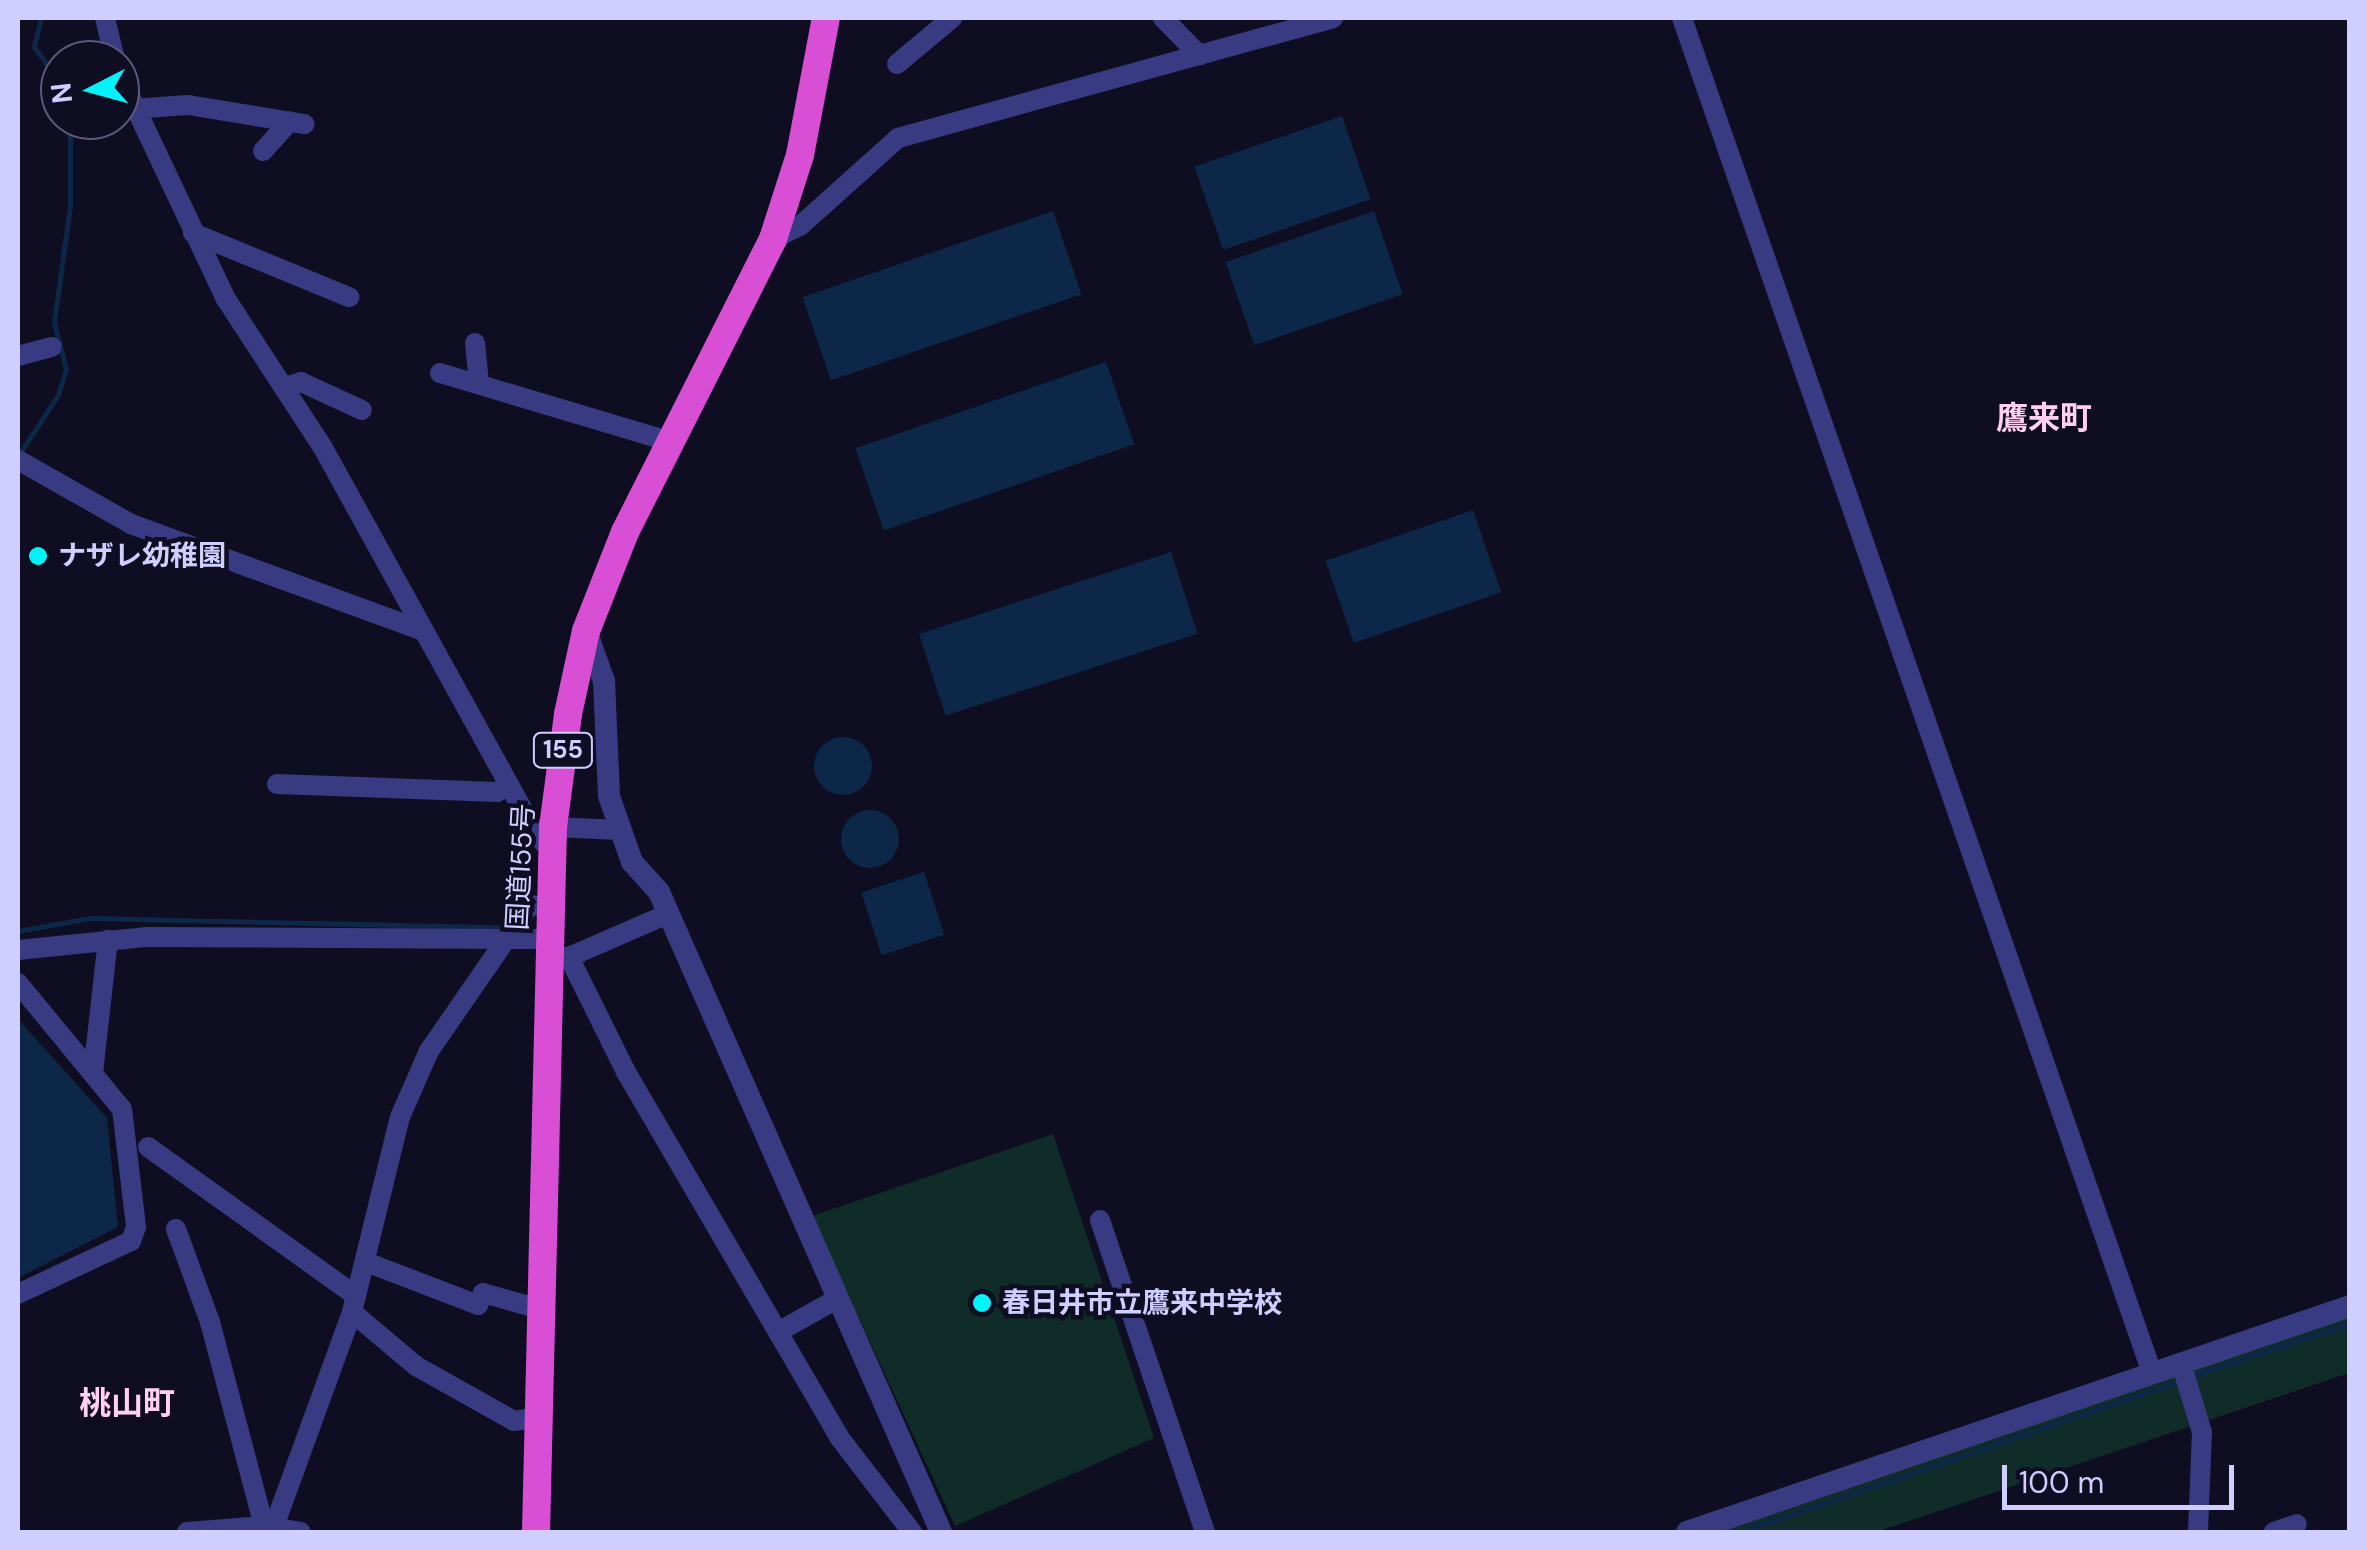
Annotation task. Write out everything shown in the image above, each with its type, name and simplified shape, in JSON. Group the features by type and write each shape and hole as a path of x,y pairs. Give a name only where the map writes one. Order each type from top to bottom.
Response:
{"highway":[{"name":"国道155号","path":"536,1532 556,951 551,905 552,839 586,631 671,442 773,239 800,155 826,18"}],"street":[{"path":"897,64 952,18"},
{"path":"1163,18 1199,56"},
{"path":"773,239 800,226 898,138 1333,18"},
{"path":"1682,18 2152,1373"},
{"path":"140,108 188,105 297,123 263,151"},
{"path":"140,127 193,233 509,786 552,839 620,830"},
{"path":"193,233 349,297"},
{"path":"475,344 479,384"},
{"path":"18,356 52,348"},
{"path":"440,373 671,442"},
{"path":"284,387 301,382 362,410"},
{"path":"18,460 132,524 423,631"},
{"path":"586,631 604,681 609,796 632,862 668,914 835,1300 941,1532"},
{"path":"276,784 497,792 509,786"},
{"path":"269,1530 354,1304 400,1117 429,1051 529,906 551,905"},
{"path":"18,950 108,940 502,942 556,951 668,914"},
{"path":"93,1073 108,940"},
{"path":"556,951 838,1437 912,1532"},
{"path":"18,984 43,1024 122,1108 136,1227 130,1241 18,1294"},
{"path":"148,1146 354,1304 416,1366 514,1422 538,1417"},
{"path":"1100,1220 1205,1532"},
{"path":"176,1230 210,1322 269,1530"},
{"path":"366,1262 478,1305 483,1292 543,1310"},
{"path":"778,1332 835,1300"},
{"path":"1688,1532 2350,1306"},
{"path":"2181,1363 2202,1432 2198,1532"},
{"path":"2274,1532 2297,1524"},
{"path":"187,1532 302,1532"}],"green space":[{"name":"春日井市立鷹来中学校","path":"1053,1134 1154,1438 955,1526 812,1216"},
{"path":"2349,1315 2349,1373 1876,1532 1715,1532"}],"water":[{"path":"1342,116 1371,199 1223,250 1194,167"},
{"path":"1053,211 1082,294 831,380 802,297"},
{"path":"1374,211 1403,294 1254,345 1226,262"},
{"path":"1106,362 1134,444 884,531 855,448"},
{"path":"1473,510 1501,592 1354,643 1325,561"},
{"path":"1171,552 1198,634 946,716 919,634"},
{"path":"843,737 863,746 872,766 863,786 843,795 823,786 814,766 823,746"},
{"path":"870,810 890,819 899,839 890,859 870,868 850,859 841,839 850,819"},
{"path":"924,872 944,935 882,955 861,892"},
{"path":"18,1019 107,1118 118,1227 18,1278"}],"waterway":[{"path":"40,55 34,47 41,18"},
{"path":"20,453 58,395 66,369 54,322 70,206 70,140"},
{"path":"18,931 90,918 502,927"},
{"path":"2192,1376 2350,1323"},
{"path":"1741,1532 2179,1381"}],"place":[{"name":"ナザレ幼稚園","path":"38,556"},
{"name":"春日井市立鷹来中学校","path":"982,1303"}],"district":[{"name":"鷹来町","path":"2044,418"},
{"name":"桃山町","path":"127,1403"}]}
